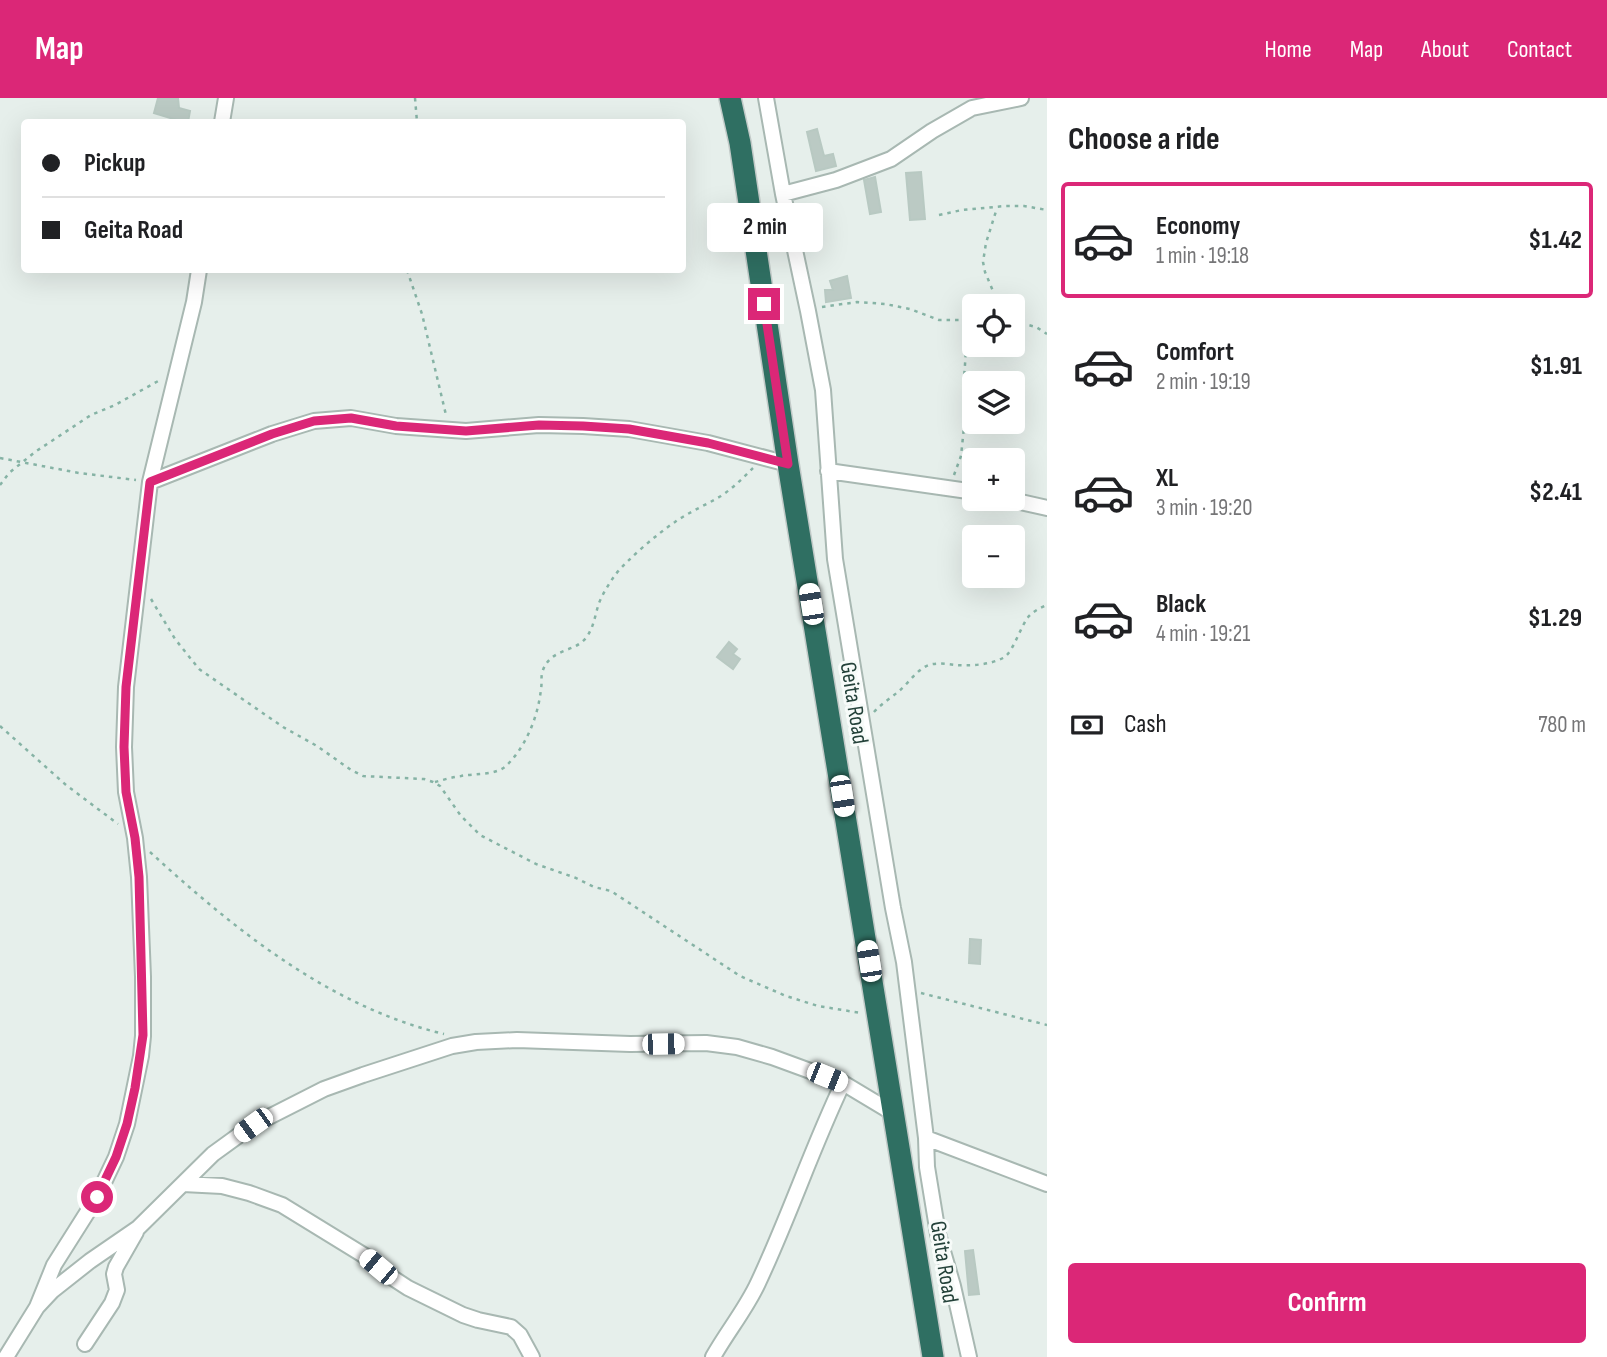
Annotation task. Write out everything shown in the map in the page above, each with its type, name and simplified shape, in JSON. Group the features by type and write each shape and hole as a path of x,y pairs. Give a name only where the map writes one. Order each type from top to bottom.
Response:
{"highway":[{"name":"Geita Road","path":"730,98 740,144 788,464 933,1357"}],"street":[{"path":"222,119 226,98"},
{"path":"766,98 823,390 835,559 904,962 926,1138 927,1167 938,1234 969,1357"},
{"path":"783,194 836,180 891,159 972,108 1021,98"},
{"path":"6,1357 37,1307 54,1265 108,1176 127,1124 135,1088 143,1035 139,877 126,792 126,687 150,482 194,302 199,273"},
{"path":"150,482 230,449 314,421 351,418 396,426 466,431 539,425 629,429 708,443 788,464"},
{"path":"828,471 962,490"},
{"path":"1025,503 1047,508"},
{"path":"37,1307 69,1276 138,1228 213,1154 253,1125 324,1089 452,1046 517,1040 630,1044 706,1043 737,1046 843,1083 893,1113"},
{"path":"713,1357 757,1286 843,1083"},
{"path":"926,1138 1047,1184"},
{"path":"183,1184 222,1186 282,1205 359,1252 408,1288 463,1315 511,1327 520,1335 532,1357"},
{"path":"85,1344 112,1303 117,1290 114,1274 116,1267 138,1228"}],"path":[{"path":"415,98 416,119"},
{"path":"939,215 962,210 1024,206 1047,211"},
{"path":"993,294 983,262 986,243 998,208"},
{"path":"408,273 422,314 449,429"},
{"path":"808,311 838,304 871,303 910,309 939,320 962,321"},
{"path":"1025,324 1047,334"},
{"path":"948,488 961,456 966,357"},
{"path":"0,485 9,473 35,452 91,415 136,394 178,369"},
{"path":"0,458 79,473 150,482"},
{"path":"433,782 456,776 494,772 505,766 532,727 541,690 542,673 546,666 562,650 579,645 587,637 598,605 617,573 674,523 740,481 762,458"},
{"path":"139,580 175,639 199,669 351,770 363,776 413,778 433,782 440,786 461,816 480,835 536,864 611,891 740,976 786,996 818,1006 878,1016"},
{"path":"863,725 884,702 928,666 977,665 1005,657 1027,619 1034,611 1047,605"},
{"path":"0,726 66,785 135,838 209,905 311,978 400,1021 476,1042"},
{"path":"906,990 1047,1025"}],"building":[{"path":"158,98 178,98 179,108 190,111 189,119 174,119 154,113"},
{"path":"817,129 824,156 833,154 836,166 816,171 807,132"},
{"path":"921,172 925,219 910,220 906,173"},
{"path":"875,177 881,212 870,214 864,180"},
{"path":"847,276 851,298 826,302 825,290 833,290 830,281"},
{"path":"729,642 737,649 733,654 740,659 733,669 717,657"},
{"path":"970,939 981,940 980,964 969,963"},
{"path":"973,1250 979,1294 969,1295 965,1251"}],"route":[{"path":"97,1197 116,1157 127,1124 143,1035 139,877 126,792 124,747 126,687 150,482 272,434 314,421 351,418 396,426 466,431 539,425 629,429 708,443 788,464 764,304"}]}
